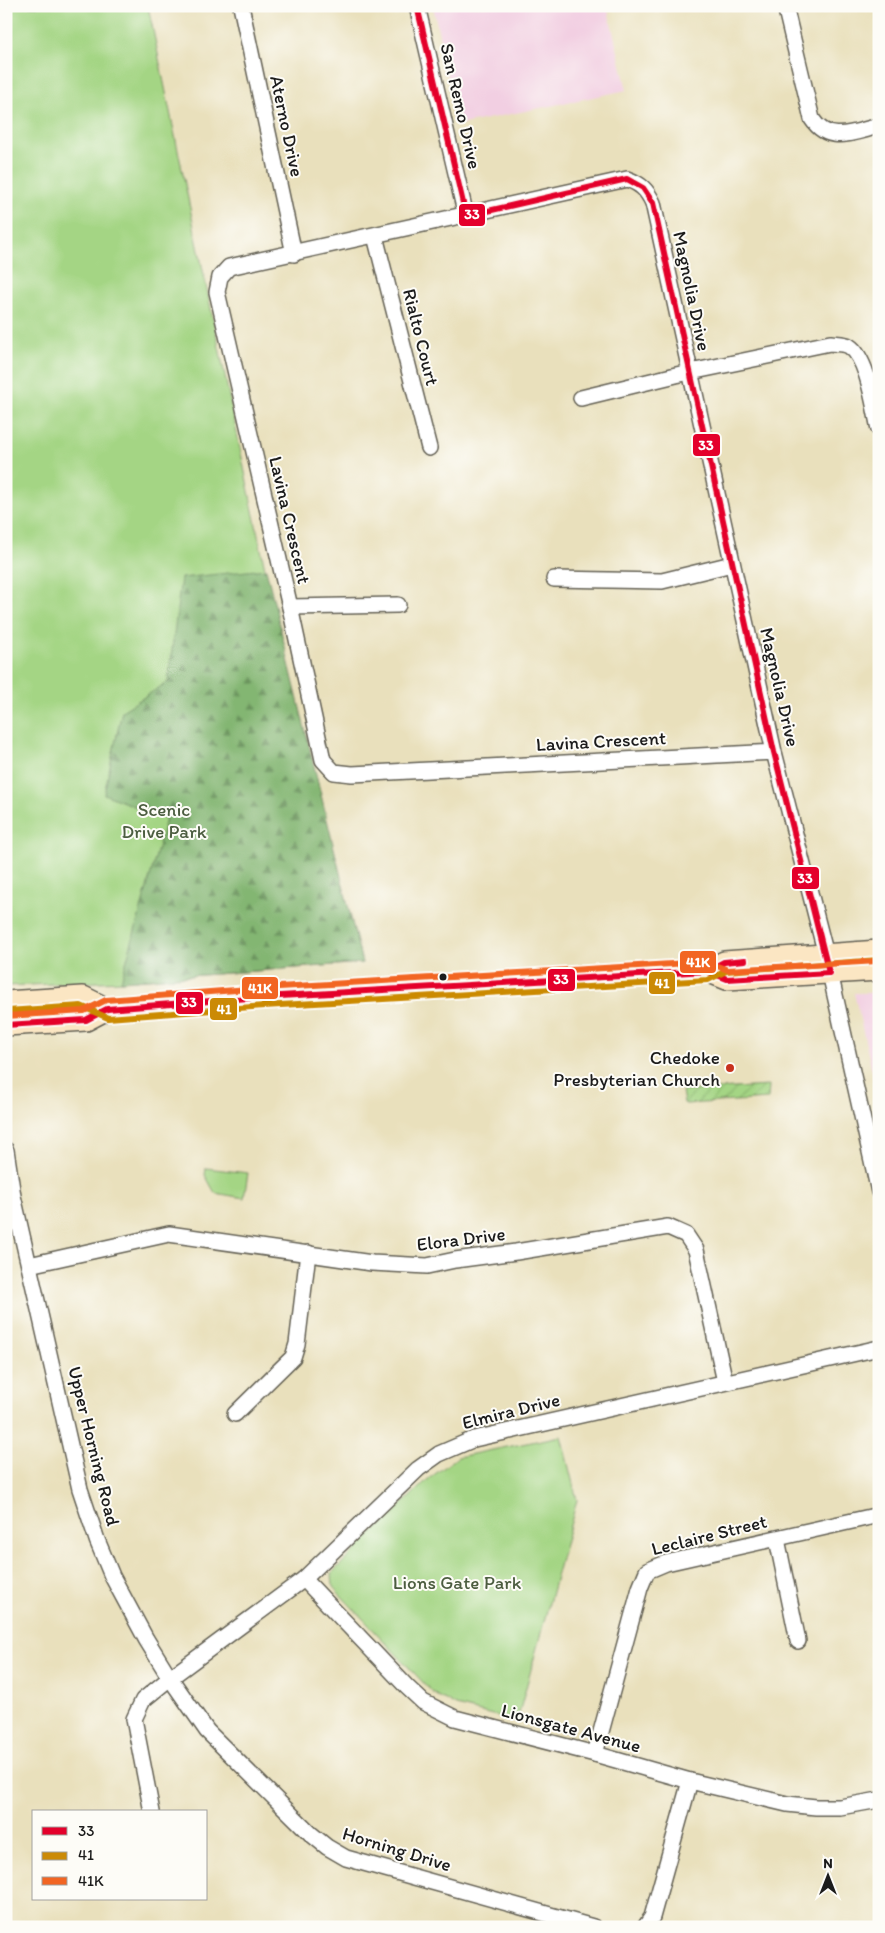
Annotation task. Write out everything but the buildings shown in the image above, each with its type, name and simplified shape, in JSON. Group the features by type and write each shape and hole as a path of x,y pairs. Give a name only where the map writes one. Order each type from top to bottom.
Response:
{"main road":[{"path":"6,1025 86,1020 108,1009 263,997 707,971 727,979 828,964 879,951"},
{"path":"828,964 879,970"},
{"path":"6,1002 83,997 108,1009"}],"street":[{"name":"Aterno Drive","path":"241,6 294,254"},
{"name":"San Remo Drive","path":"418,6 466,216"},
{"path":"785,6 812,119 818,128 832,135 879,126"},
{"name":"Lavina Crescent","path":"647,190 638,183 627,179 229,267 220,277 217,292 290,607 323,760 334,772 352,774 774,752"},
{"name":"Magnolia Drive","path":"647,190 653,203 774,752 828,964 879,1192"},
{"name":"Rialto Court","path":"375,236 428,448"},
{"path":"581,398 830,343 848,345 857,353 868,379 879,428"},
{"path":"554,579 662,581 732,564"},
{"path":"290,607 398,606"},
{"name":"Upper Horning Road","path":"6,1150 13,1196 28,1265 80,1488 97,1540 122,1598 170,1678"},
{"name":"Elora Drive","path":"28,1265 169,1234 372,1263 427,1266 668,1227 686,1235 696,1250 725,1382"},
{"path":"235,1414 293,1357 297,1344 308,1253"},
{"name":"Elmira Drive","path":"170,1678 304,1579 418,1469 439,1454 462,1442 879,1348"},
{"name":"Leclaire Street","path":"595,1754 640,1588 647,1572 666,1563 879,1515"},
{"path":"777,1539 798,1641"},
{"name":"Lionsgate Avenue","path":"304,1579 423,1702 455,1718 690,1781 787,1804 816,1808 879,1800"},
{"path":"152,1810 134,1719 143,1700 170,1678"},
{"name":"Horning Drive","path":"170,1678 207,1731 311,1834 327,1847 346,1858 374,1867 490,1897 592,1927"},
{"path":"645,1927 652,1917 690,1781"}],"shaded area":[{"path":"433,6 607,6 627,90 458,125"},
{"path":"854,993 879,993 879,1100"}],"green space":[{"name":"Scenic Drive Park","path":"6,6 148,6 277,626 362,963 122,981 6,986"},
{"path":"266,569 362,963 121,981 166,819 104,794 122,711 168,682 181,578"},
{"path":"769,1086 768,1099 686,1104 684,1103 682,1091"},
{"path":"206,1168 248,1173 244,1198 215,1193 205,1175"},
{"name":"Lions Gate Park","path":"561,1436 577,1500 517,1721 456,1706 433,1693 333,1587 332,1573 427,1480 458,1457"}],"transit line":[{"name":"33","path":"417,6 466,216 627,179 643,188 653,203 774,752 829,973 727,979 707,971"},
{"name":"33","path":"6,1025 86,1020 107,1009 263,997 707,971 724,962 745,960"},
{"name":"41","path":"7,1011 81,1006 108,1018 264,1006 708,980 726,971 879,960"},
{"name":"41K","path":"6,1016 84,1011 106,1000 262,988 706,962 728,970 878,961"}],"place":[{"name":"Chedoke Presbyterian Church","path":"730,1068"}]}
